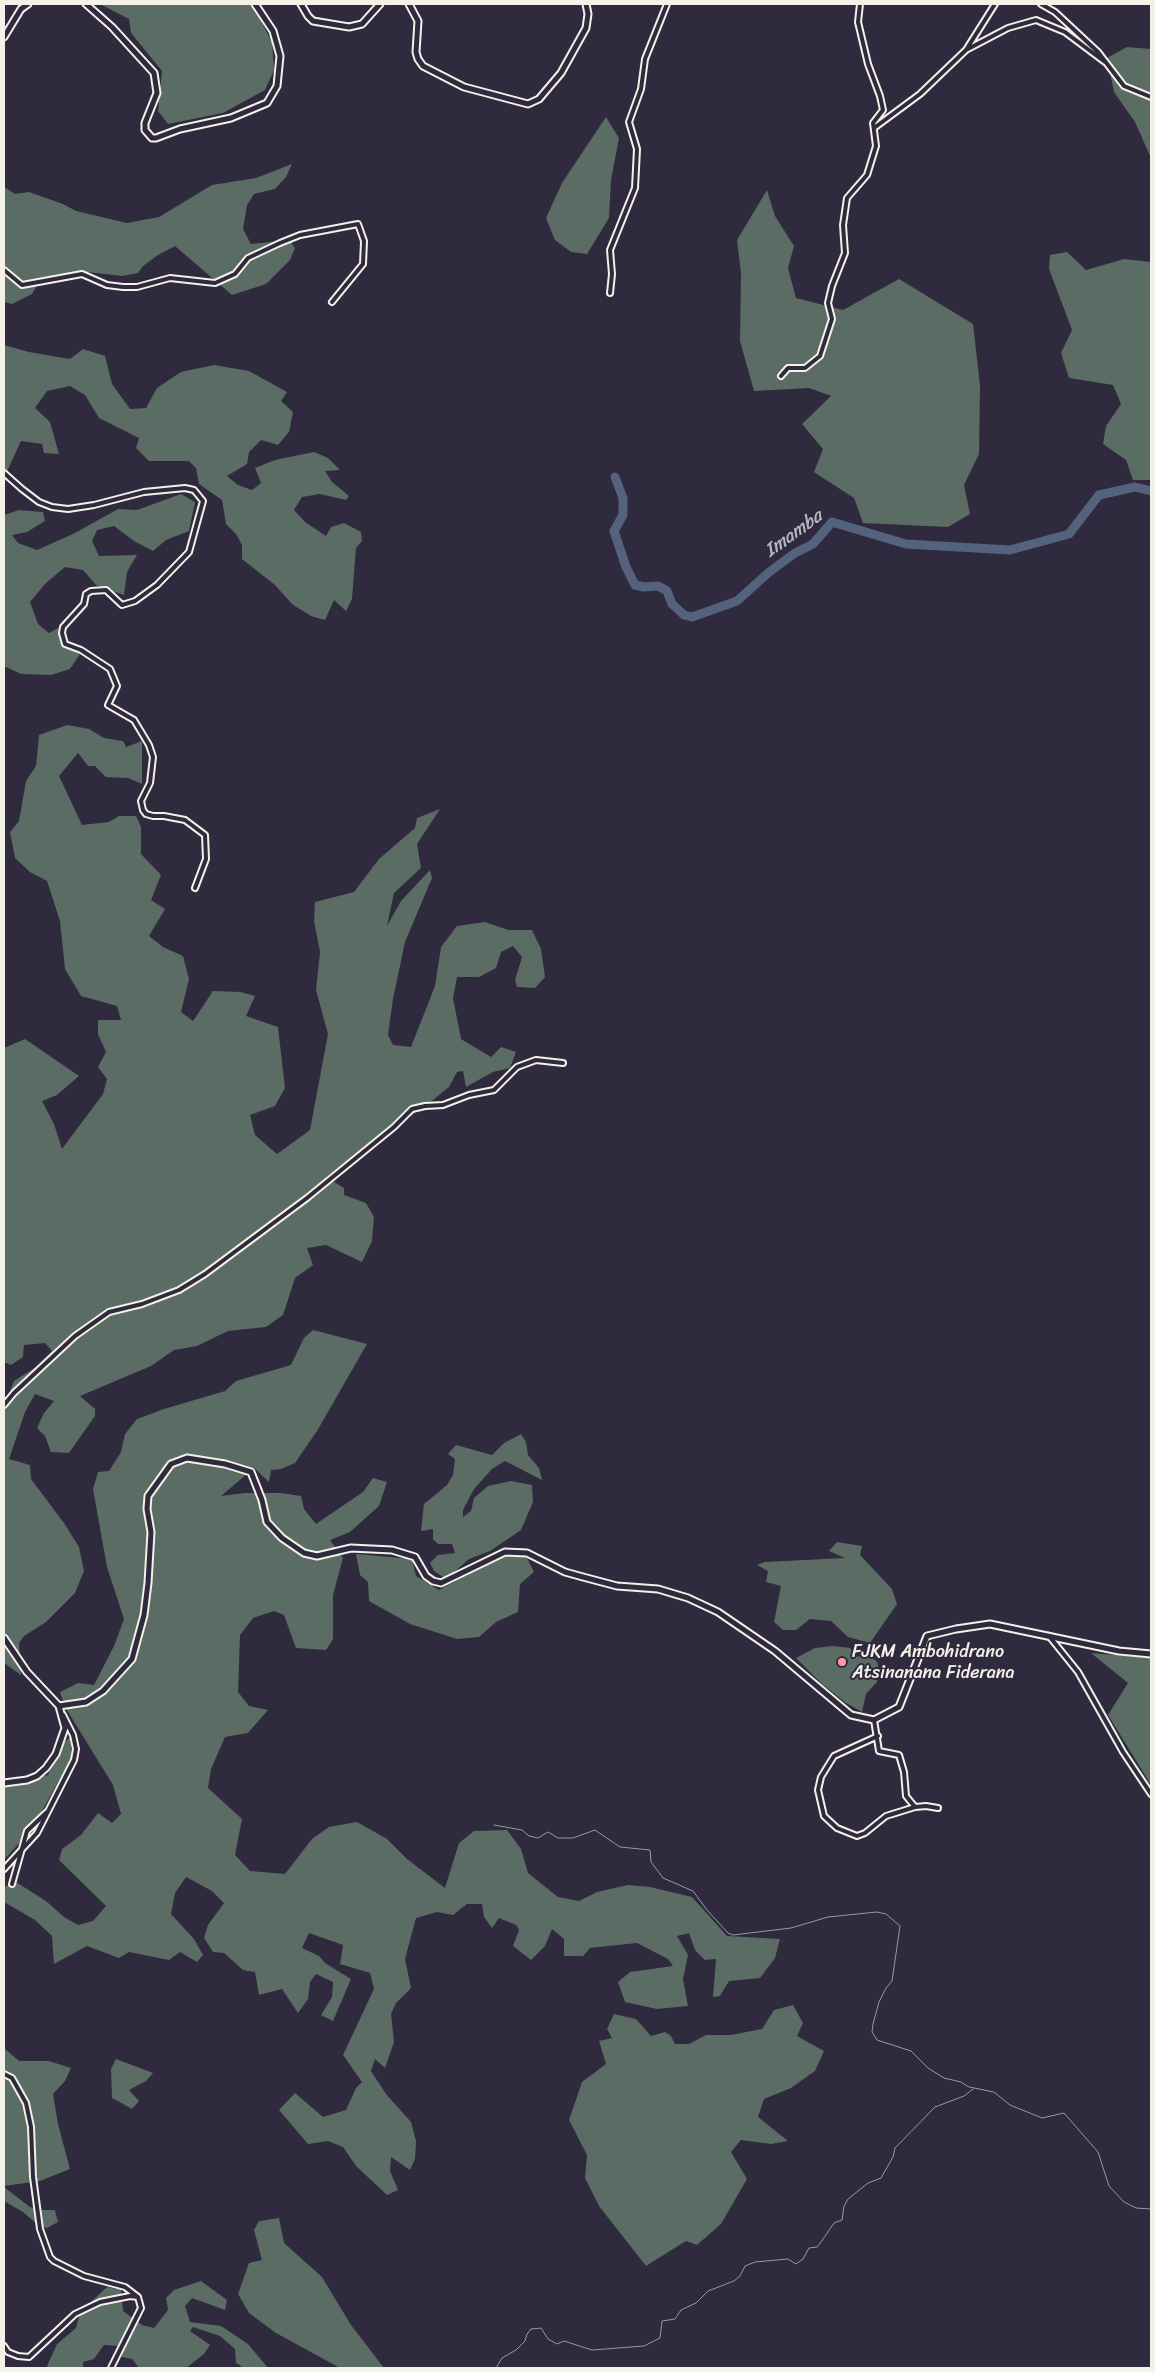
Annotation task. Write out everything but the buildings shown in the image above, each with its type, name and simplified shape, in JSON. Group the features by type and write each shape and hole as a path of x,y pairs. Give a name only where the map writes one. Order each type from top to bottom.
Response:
{"street":[{"path":"4,37 21,9 28,4"},
{"path":"86,4 112,27 154,73 157,93 145,123 145,130 152,138 156,138 180,129 231,118 268,102 277,86 280,56 273,31 255,4"},
{"path":"301,4 313,21 349,27 362,24 380,4"},
{"path":"409,4 418,21 416,52 423,66 464,87 528,104 539,99 561,73 586,28 588,14 586,4"},
{"path":"610,293 612,274 610,250 635,188 637,149 629,122 642,89 645,58 667,4"},
{"path":"781,376 788,368 805,368 820,356 832,319 828,303 844,252 843,225 847,198 868,174 876,146 873,123 883,110 868,64 858,22 860,4"},
{"path":"874,128 920,94 966,50 995,4"},
{"path":"1041,4 1055,12 1098,52 1124,86 1151,97"},
{"path":"966,50 1008,28 1036,20 1065,32 1105,62"},
{"path":"4,270 22,285 82,274 107,284 122,287 137,287 170,278 214,283 235,274 248,258 280,242 300,234 358,224 364,241 363,264 332,302"},
{"path":"4,473 39,502 52,507 68,509 94,505 144,492 185,488 194,490 203,500 189,552 157,585 134,600 122,605 106,590 91,591 86,594 84,604 63,627 62,633 65,644 81,650 110,668 117,686 108,704 134,720 149,745 152,758 150,782 141,801 143,810 146,814 153,816 185,820 205,835 206,859 194,888"},
{"path":"4,1405 14,1393 76,1336 109,1312 142,1304 178,1290 205,1274 307,1198 394,1127 412,1109 444,1105 494,1090 517,1067 536,1060 563,1063"},
{"path":"59,1706 86,1702 103,1691 132,1659 144,1614 148,1583 151,1532 147,1508 148,1496 171,1464 187,1458 225,1464 251,1472 262,1500 267,1522 282,1538 304,1554 317,1556 351,1548 392,1550 415,1557 426,1576 433,1581 442,1583 505,1552 527,1553 565,1572 583,1577 617,1586 658,1589 688,1598 718,1612 775,1651 851,1714 874,1720 899,1707 927,1636 969,1626 990,1624 1118,1651 1151,1654"},
{"path":"1049,1636 1078,1672 1123,1752 1151,1794"},
{"path":"4,1638 27,1672 59,1706 73,1735 76,1749 62,1787 37,1833 4,1869"},
{"path":"4,1783 27,1780 37,1776 51,1763 65,1733 59,1706"},
{"path":"874,1720 879,1751 899,1755 904,1772 906,1796 915,1807"},
{"path":"878,1736 834,1756 821,1777 818,1790 824,1816 837,1828 857,1836 865,1833 886,1816 915,1807 938,1808"},
{"path":"12,1884 27,1831 40,1816 49,1811"},
{"path":"4,2074 12,2078 26,2103 31,2127 33,2177 40,2230 50,2257 54,2261 84,2276 125,2286 138,2298 141,2308 111,2368"},
{"path":"4,2346 8,2352 18,2356 29,2357 75,2314 100,2302 130,2296 138,2298"}],"green space":[{"path":"100,4 252,4 272,42 274,70 265,90 223,113 168,124 158,111 162,71 131,33 129,19"},
{"path":"1127,47 1151,49 1151,158 1135,122 1114,92 1107,58"},
{"path":"606,117 619,138 611,180 609,218 587,254 571,252 555,240 546,218 562,183"},
{"path":"292,164 286,177 275,189 254,194 247,205 243,229 251,244 289,240 295,248 290,260 266,284 232,295 175,246 158,255 143,266 138,273 122,276 78,271 40,280 32,294 12,304 4,302 4,187 15,194 29,192 63,204 76,211 127,223 159,217 212,185 256,178"},
{"path":"767,190 775,216 794,246 788,268 796,298 843,310 899,279 973,324 980,385 979,454 964,485 970,514 948,527 863,523 854,498 814,472 823,449 802,424 831,396 809,388 754,391 740,341 741,273 737,240"},
{"path":"1067,252 1086,270 1124,259 1151,262 1151,480 1133,480 1126,460 1103,444 1106,426 1121,404 1113,385 1069,378 1061,353 1072,330 1049,269 1050,255"},
{"path":"4,345 29,352 70,359 83,349 105,356 112,384 130,409 146,408 157,388 181,372 214,365 249,371 287,392 281,401 293,412 289,432 278,445 261,440 249,452 247,464 227,476 238,485 252,490 261,483 255,468 275,460 314,452 328,458 340,470 325,471 332,482 349,496 346,500 320,494 302,497 294,510 305,522 326,536 331,527 344,523 361,532 362,541 356,548 352,599 346,611 334,600 325,620 311,616 292,604 275,585 242,559 242,545 236,534 226,524 222,500 199,484 196,468 189,461 149,461 136,448 139,438 99,418 85,395 70,386 47,391 35,408 50,422 59,454 44,453 42,444 21,441 4,478"},
{"path":"181,494 195,502 189,531 166,540 153,551 134,541 114,526 97,530 92,541 99,556 137,555 127,572 124,595 97,586 83,570 65,567 46,583 30,602 38,624 49,633 58,628 66,646 80,654 70,669 51,675 21,674 4,666 4,515 19,510 43,512 45,521 27,532 12,535 18,543 37,550 73,534 118,509 137,510"},
{"path":"67,725 89,729 104,738 123,741 126,747 142,741 142,784 128,778 106,777 95,766 88,766 78,753 59,776 82,825 109,822 119,816 136,816 141,827 141,854 161,875 151,900 165,909 149,936 163,947 183,956 189,979 181,1012 193,1021 213,991 240,992 255,996 246,1016 278,1027 285,1088 275,1106 250,1115 255,1135 277,1154 310,1130 328,1034 316,990 320,952 314,921 315,902 354,892 379,859 415,828 417,818 440,809 417,844 421,868 394,893 387,926 401,901 430,870 432,878 405,942 393,999 388,1035 393,1045 411,1047 435,986 441,947 457,926 485,922 508,930 532,930 541,949 545,977 535,988 517,987 515,980 522,957 513,946 501,952 496,968 479,977 457,977 453,998 461,1039 491,1057 501,1047 516,1052 510,1068 493,1072 466,1087 463,1071 457,1072 449,1087 433,1100 326,1177 344,1188 344,1195 366,1203 374,1217 372,1241 362,1262 326,1245 307,1248 313,1265 295,1278 283,1315 266,1327 228,1331 197,1346 174,1350 151,1366 80,1396 95,1409 95,1416 69,1453 51,1452 45,1436 37,1428 44,1413 54,1401 35,1394 25,1412 9,1459 30,1465 31,1479 64,1523 79,1547 84,1571 75,1593 46,1622 24,1636 19,1643 21,1675 4,1663 4,1406 14,1381 36,1367 52,1351 45,1343 24,1345 23,1357 11,1365 4,1362 4,1048 25,1039 79,1076 57,1095 42,1101 54,1124 62,1149 103,1094 107,1079 98,1067 106,1052 98,1034 98,1020 121,1020 117,1006 81,996 65,969 60,921 47,881 30,872 15,858 10,832 19,821 26,781 36,766 39,735"},
{"path":"313,1330 367,1344 317,1431 295,1463 281,1469 271,1470 269,1482 254,1468 221,1496 245,1493 281,1493 301,1496 304,1509 316,1524 363,1492 373,1478 387,1482 379,1506 350,1532 330,1540 343,1558 333,1595 333,1639 326,1650 296,1648 284,1615 274,1611 253,1618 240,1635 238,1692 249,1706 268,1710 248,1733 225,1737 211,1769 208,1788 242,1819 235,1855 250,1871 285,1874 312,1839 329,1827 357,1822 387,1839 407,1859 445,1888 459,1843 474,1831 507,1830 521,1849 528,1873 558,1897 579,1901 597,1892 628,1885 650,1887 692,1897 727,1936 780,1939 775,1958 760,1978 729,1981 720,1996 713,1997 716,1959 705,1960 695,1950 689,1933 677,1936 688,1955 683,1979 688,2006 657,2009 625,2002 618,1982 630,1972 673,1966 668,1959 637,1943 590,1948 583,1956 564,1956 564,1939 552,1929 545,1946 531,1960 513,1946 519,1930 516,1925 499,1918 492,1928 484,1917 482,1904 467,1904 453,1915 437,1912 416,1918 405,1959 411,1988 396,2003 391,2014 394,2042 385,2068 375,2059 371,2071 386,2094 411,2122 416,2141 415,2159 410,2170 391,2157 390,2171 398,2190 387,2195 356,2166 343,2147 328,2141 308,2144 279,2110 295,2093 323,2117 346,2110 356,2088 362,2082 343,2055 374,1989 370,1973 340,1964 343,1945 309,1933 302,1948 319,1956 325,1963 351,1979 333,2021 321,2015 332,1997 333,1982 316,1974 310,1982 308,1999 298,2013 282,1989 259,1995 255,1972 243,1970 224,1953 213,1952 204,1938 208,1925 224,1903 212,1891 186,1877 175,1893 171,1914 194,1939 203,1955 197,1962 180,1952 169,1960 129,1952 119,1958 87,1946 54,1964 52,1936 35,1920 4,1902 4,1887 16,1882 78,1925 93,1921 106,1906 59,1860 62,1849 81,1835 98,1813 112,1823 121,1814 113,1785 65,1707 60,1692 78,1683 94,1685 114,1646 124,1619 107,1567 93,1489 98,1472 109,1471 121,1452 125,1434 137,1419 225,1391 236,1381 291,1365 304,1338"},
{"path":"521,1434 526,1442 528,1455 539,1468 542,1480 505,1461 492,1469 474,1489 463,1510 463,1517 471,1511 474,1498 488,1486 511,1481 532,1485 533,1502 521,1530 490,1551 469,1559 446,1579 434,1571 430,1563 438,1555 455,1553 452,1544 438,1544 433,1539 433,1529 421,1531 424,1504 447,1485 453,1475 455,1459 448,1454 456,1445 492,1455 504,1443"},
{"path":"837,1542 862,1546 860,1555 892,1589 897,1604 870,1643 848,1637 831,1621 810,1619 796,1630 783,1630 774,1622 781,1586 766,1582 768,1571 757,1565 765,1562 845,1558 829,1551"},
{"path":"356,1554 412,1559 416,1576 439,1590 504,1556 526,1556 534,1572 520,1584 518,1612 496,1622 479,1637 457,1639 410,1624 369,1601 368,1582 360,1575"},
{"path":"833,1646 850,1648 857,1657 868,1653 878,1663 877,1682 866,1694 862,1712 846,1703 822,1684 796,1658 815,1648"},
{"path":"1091,1653 1151,1658 1151,1785 1108,1715 1128,1683"},
{"path":"70,1737 72,1757 32,1829 4,1860 4,1784 48,1775 59,1748"},
{"path":"793,2005 803,2023 797,2036 824,2051 815,2071 791,2088 764,2099 758,2117 788,2141 771,2144 741,2140 731,2152 747,2179 721,2224 697,2245 686,2241 646,2266 599,2206 585,2178 587,2155 569,2120 582,2082 606,2064 599,2041 612,2038 607,2029 614,2014 636,2019 651,2036 665,2032 671,2036 675,2044 689,2044 706,2035 731,2035 762,2029 774,2010"},
{"path":"4,2048 19,2061 49,2061 71,2068 65,2081 53,2094 58,2124 70,2169 40,2181 4,2186"},
{"path":"116,2059 153,2073 146,2081 129,2090 139,2101 132,2109 112,2098 111,2069"},
{"path":"4,2187 30,2207 40,2210 55,2210 58,2222 47,2228 38,2225 23,2212 4,2201"},
{"path":"279,2218 284,2243 322,2277 351,2325 384,2368 340,2368 276,2333 249,2313 238,2294 249,2263 262,2260 254,2230 259,2221"},
{"path":"201,2281 227,2300 225,2310 192,2298 185,2306 190,2322 221,2326 248,2344 268,2368 244,2368 236,2363 235,2349 220,2336 193,2327 190,2331 210,2345 204,2354 186,2368 139,2368 132,2359 122,2357 118,2346 104,2345 94,2359 83,2362 83,2368 49,2368 47,2366 57,2344 76,2328 80,2312 107,2287 121,2290 123,2311 142,2325 154,2328 168,2310 166,2298 174,2290"}],"waterway":[{"name":"Imamba","path":"615,477 623,498 623,515 614,531 626,567 635,585 644,587 658,586 667,591 672,604 684,615 692,617 737,601 768,573 795,553 813,544 832,522 906,544 1010,550 1069,534 1099,495 1135,487 1151,491"},
{"path":"494,1825 522,1830 529,1836 538,1838 548,1832 558,1838 573,1838 595,1830 620,1847 650,1850 651,1862 663,1878 693,1891 707,1910 728,1933 733,1935 791,1928 828,1917 877,1912 886,1914 900,1926 892,1981 879,2002 873,2024 872,2032 877,2040 911,2051 928,2068 944,2078 961,2082 969,2087 994,2092 1010,2105 1042,2118 1064,2113 1098,2152 1109,2186 1124,2202 1136,2208 1151,2209"},
{"path":"496,2368 502,2358 516,2350 525,2341 531,2329 541,2328 548,2339 557,2344 564,2341 592,2350 644,2346 660,2338 662,2321 675,2319 681,2310 696,2303 708,2291 734,2281 740,2276 745,2266 755,2262 788,2259 796,2264 803,2259 809,2248 817,2247 834,2223 842,2220 844,2206 848,2199 868,2183 881,2178 893,2157 895,2148 935,2107 964,2096 973,2089"}],"place":[{"name":"FJKM Ambohidrano Atsinanana Fiderana","path":"842,1662"}]}
